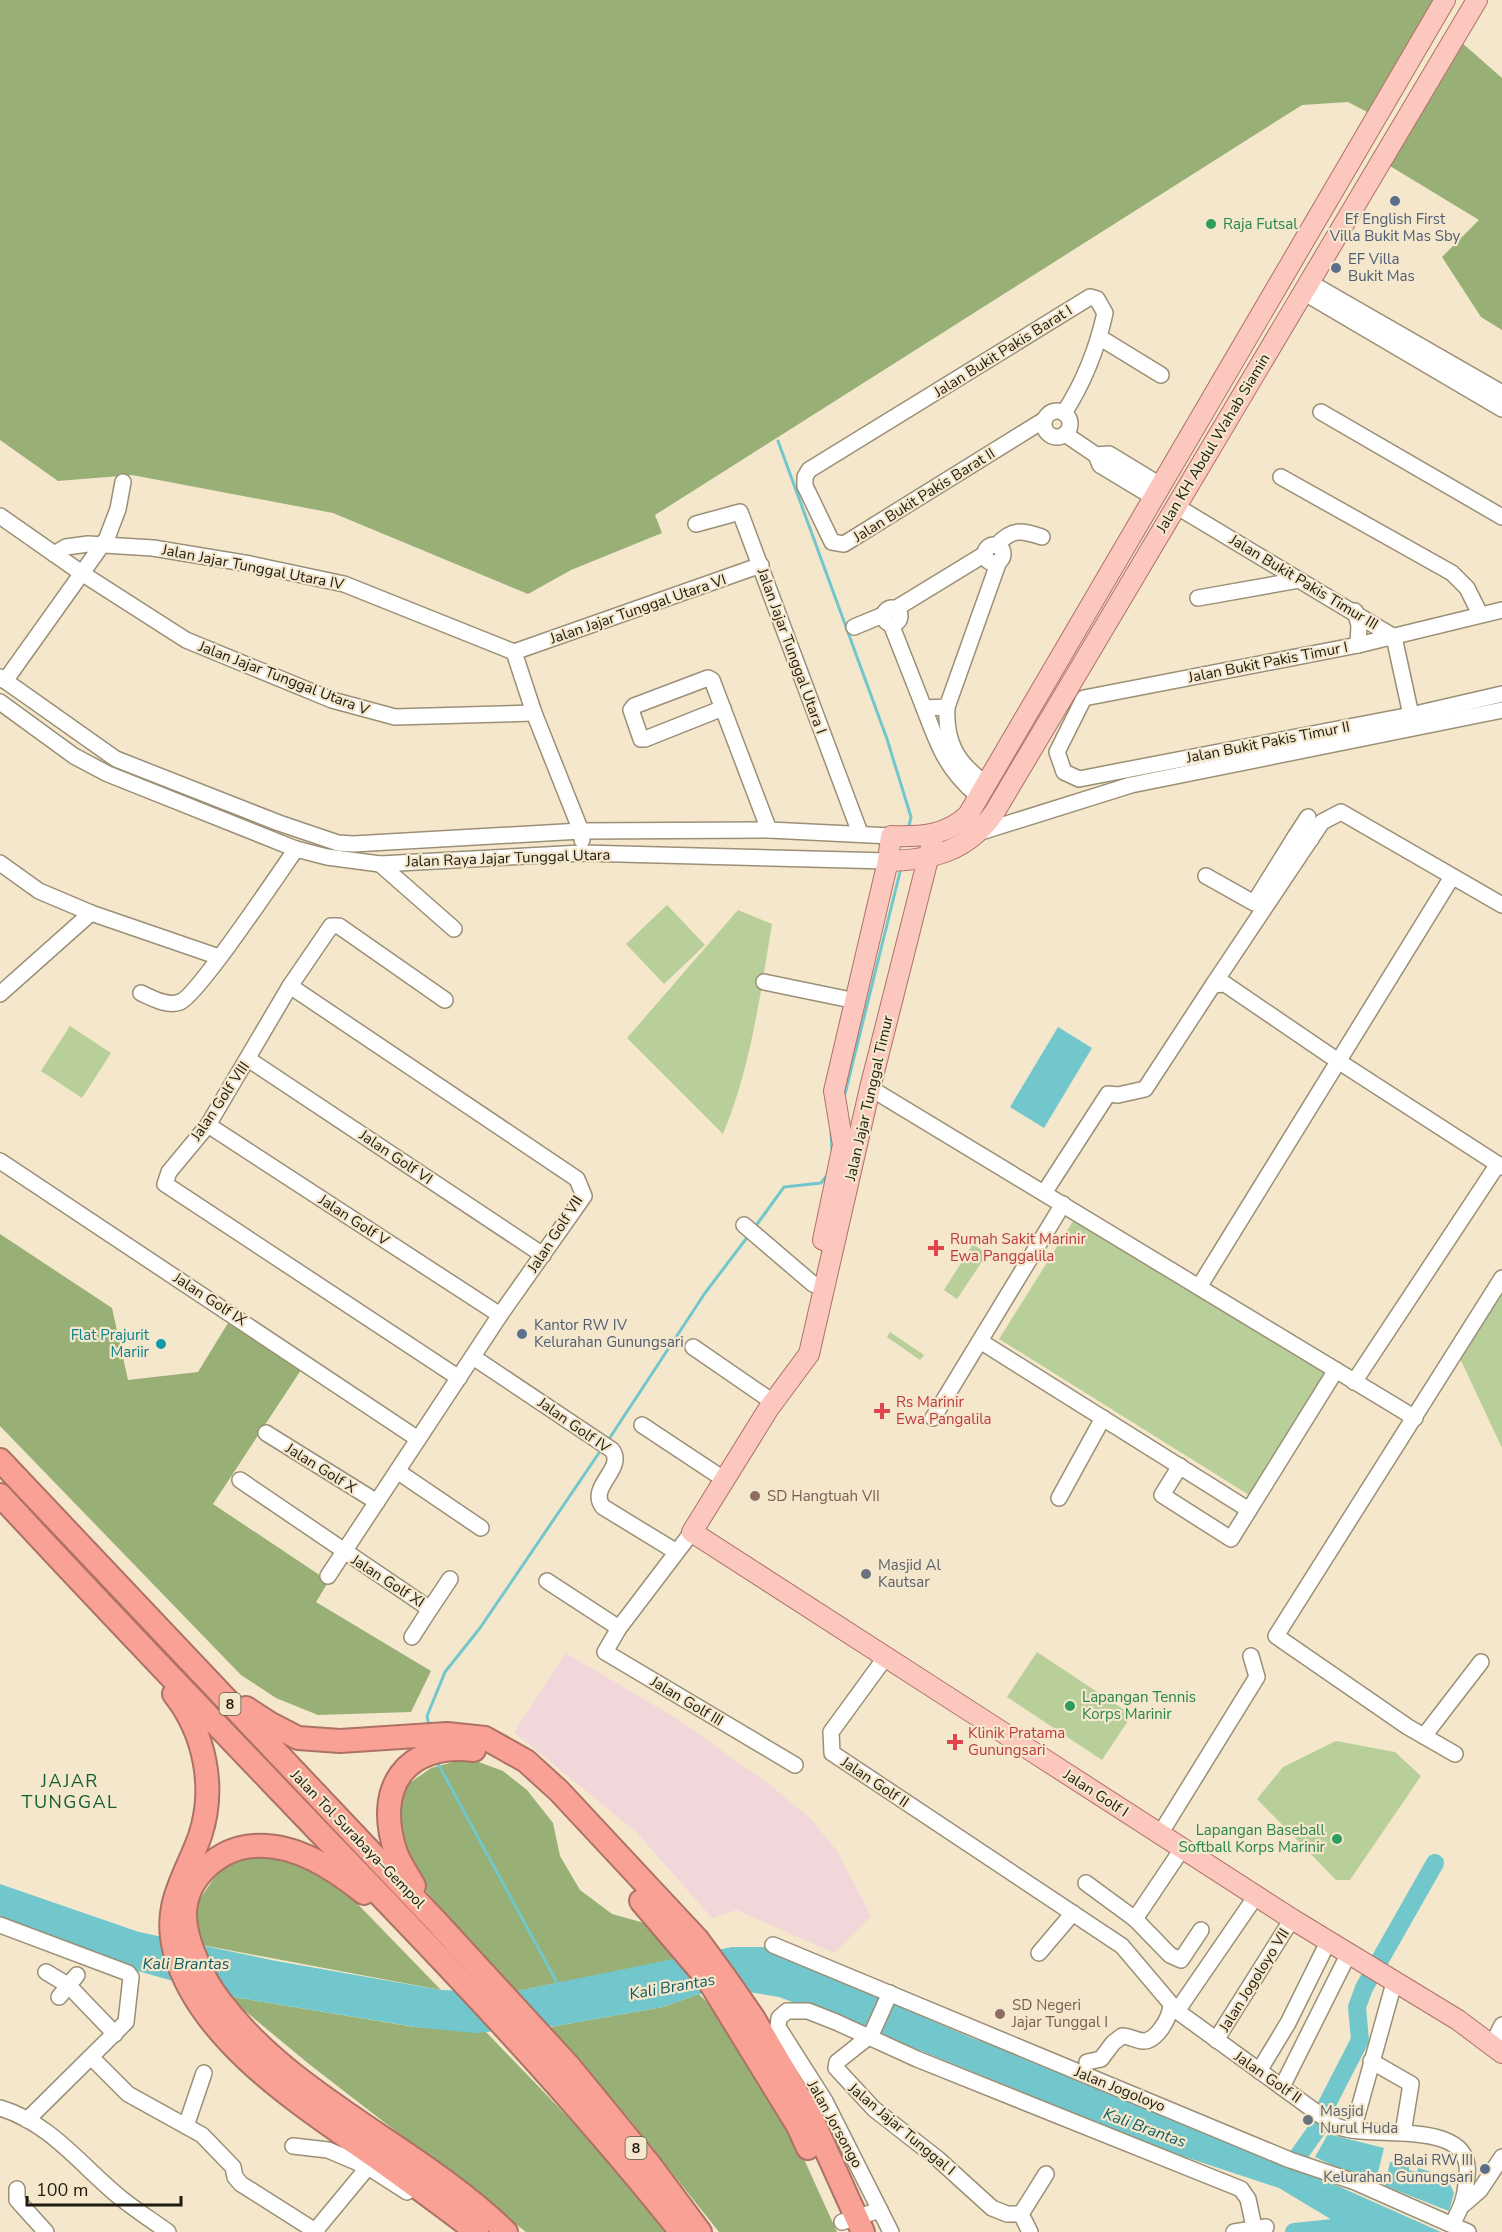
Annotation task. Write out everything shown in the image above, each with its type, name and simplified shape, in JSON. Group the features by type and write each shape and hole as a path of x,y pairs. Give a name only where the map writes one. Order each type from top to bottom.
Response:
{"highway":[{"name":"Jalan Tol Surabaya–Gempol","path":"0,1460 435,1920 452,1955 550,2078 632,2171 681,2232"},
{"name":"Jalan Tol Surabaya–Gempol","path":"0,1495 104,1607 429,1945 452,1955 569,2066 650,2165 700,2232"},
{"path":"104,1607 183,1706 201,1742 207,1773 206,1804 201,1834 172,1902 199,1966 209,2000 235,2050 322,2120 477,2232"},
{"path":"148,1617 225,1693 268,1723 298,1738 422,1747 450,1741 485,1738 526,1761 559,1791 688,1941 744,2019 813,2119 852,2226"},
{"path":"422,1747 414,1761 392,1787 389,1824 396,1854 435,1920"},
{"path":"177,1915 211,1862 230,1851 255,1846 285,1849 314,1859 355,1886 429,1945"},
{"path":"209,2000 304,2081 489,2215 506,2232"}],"main road":[{"name":"Jalan KH Abdul Wahab Siamin","path":"960,822 968,815 981,789 1445,0"},
{"name":"Jalan KH Abdul Wahab Siamin","path":"981,832 1477,0"},
{"path":"1298,251 1320,263"},
{"path":"1123,547 1130,558 1143,559"},
{"path":"1107,576 1119,577 1127,587"},
{"path":"931,835 960,822"},
{"path":"927,859 981,832"},
{"name":"Jalan Raya Jajar Tunggal Utara","path":"895,836 931,835"},
{"name":"Jalan Jajar Tunggal Timur","path":"819,1287 927,859 931,835"},
{"name":"Jalan Jajar Tunggal Timur","path":"692,1532 773,1402 810,1354 843,1145 834,1091 891,861 895,836"},
{"name":"Jalan Raya Jajar Tunggal Utara","path":"891,861 927,859"},
{"name":"Jalan Golf I","path":"692,1532 1182,1849 1348,1955 1458,2020 1496,2046"}],"street":[{"path":"1306,287 1397,340 1502,393"},
{"name":"Jalan Bukit Pakis Barat I","path":"805,477 809,470 1090,297 1098,299 1105,313 1099,337 1079,390 1064,413"},
{"path":"1099,337 1161,375"},
{"path":"1397,340 1502,409"},
{"path":"1056,411 1064,413 1070,423 1065,434 1058,437 1050,435 1045,429 1044,420 1056,411"},
{"path":"1321,412 1502,517"},
{"name":"Jalan Bukit Pakis Barat II","path":"805,477 805,486 832,542 844,544 1044,420"},
{"path":"1065,434 1096,455 1100,465 1156,491"},
{"path":"1281,477 1452,573 1467,588 1480,614"},
{"path":"3,679 102,546 118,509 123,482"},
{"name":"Jalan Bukit Pakis Timur III","path":"1176,506 1394,636 1411,715"},
{"name":"Jalan Jajar Tunggal Utara I","path":"696,524 740,512 860,833"},
{"name":"Jalan Jajar Tunggal Utara V","path":"0,516 82,574 186,640 224,658 377,714 395,717 534,714"},
{"path":"854,627 890,616 993,554 1013,531 1021,530 1042,537"},
{"name":"Jalan Jajar Tunggal Utara IV","path":"54,554 66,547 153,548 250,564 344,584 514,652"},
{"path":"981,789 949,741 946,727 947,708 993,554"},
{"name":"Jalan Jajar Tunggal Utara VI","path":"514,652 761,566"},
{"path":"1198,598 1299,580"},
{"name":"Jalan Bukit Pakis Timur I","path":"1059,744 1084,698 1358,645 1502,610"},
{"path":"1355,611 1359,625 1358,645"},
{"path":"890,616 945,761 958,780 981,789"},
{"path":"514,652 534,714 581,831 582,853"},
{"path":"723,708 645,739 641,738 630,710 634,706 708,678 712,680 723,708 769,830"},
{"name":"Jalan Raya Jajar Tunggal Utara","path":"3,679 116,759 279,824 338,843 581,831 769,830 895,836"},
{"name":"Jalan Bukit Pakis Timur II","path":"1059,744 1057,752 1064,772 1079,778 1411,715 1502,694"},
{"name":"Jalan Raya Jajar Tunggal Utara","path":"0,702 75,756 108,774 296,849 327,857 380,864 582,853 891,861"},
{"path":"924,708 947,708"},
{"path":"960,822 981,832 1131,785 1502,710"},
{"path":"108,774 116,759"},
{"path":"1044,1193 1108,1094 1118,1095 1145,1089 1322,822 1341,812 1502,905"},
{"path":"1206,876 1254,903 1308,817"},
{"path":"1294,837 1311,839"},
{"path":"141,993 171,1004 184,1001 219,957 296,849"},
{"path":"0,863 39,891 91,913 219,957"},
{"path":"380,864 454,929"},
{"path":"1199,1287 1452,877"},
{"path":"0,994 91,913"},
{"name":"Jalan Golf VIII","path":"445,1000 334,925 331,926 290,986 208,1125 169,1172 165,1181 166,1188 459,1378"},
{"path":"764,982 856,1001"},
{"path":"1213,985 1225,984 1338,1061 1500,1166 1354,1382"},
{"name":"Jalan Golf VII","path":"290,986 577,1179 584,1196 500,1315 328,1576"},
{"name":"Jalan Golf VI","path":"249,1059 543,1255"},
{"path":"870,1088 1415,1418"},
{"name":"Jalan Golf V","path":"208,1125 500,1315"},
{"name":"Jalan Golf IX","path":"0,1161 418,1439"},
{"path":"933,1418 1063,1204"},
{"path":"744,1225 819,1287"},
{"path":"1455,1754 1424,1736 1276,1636 1502,1278"},
{"path":"980,1341 1249,1510"},
{"path":"693,1347 773,1402"},
{"name":"Jalan Golf IV","path":"473,1357 616,1455 615,1462 598,1494 599,1502 675,1551"},
{"path":"1180,1466 1162,1496 1231,1539 1336,1370"},
{"path":"1059,1498 1103,1418"},
{"path":"642,1425 724,1479"},
{"name":"Jalan Golf X","path":"266,1433 377,1502"},
{"path":"397,1471 481,1528"},
{"name":"Jalan Golf XI","path":"240,1480 430,1609 450,1579"},
{"name":"Jalan Golf III","path":"692,1532 675,1551 619,1628 605,1652 795,1765"},
{"path":"547,1581 619,1628"},
{"path":"412,1637 430,1609"},
{"path":"1160,1834 1257,1677 1251,1656"},
{"name":"Jalan Golf II","path":"885,1658 831,1732 832,1753 1122,1946 1174,2008 1338,2127 1403,2133 1446,2140 1462,2150 1468,2171 1463,2230"},
{"path":"1424,1736 1481,1662"},
{"path":"1135,1919 1182,1849"},
{"path":"1086,1883 1135,1919 1170,1955 1181,1960 1201,1930"},
{"path":"1087,2062 1101,2059 1113,2043 1122,2036 1140,2041 1149,2039 1170,2016 1256,1896"},
{"path":"1039,1953 1073,1913"},
{"name":"Jalan Jogoloyo VII","path":"1216,2040 1292,1919"},
{"path":"0,1925 129,1974 127,2019 115,2034 27,2120"},
{"path":"1258,2071 1288,2023 1328,1942"},
{"name":"Jalan Jogoloyo","path":"773,1945 888,1996 1295,2162 1355,2182 1463,2230"},
{"path":"1282,2087 1348,1955"},
{"path":"46,1972 68,1986 115,2034"},
{"path":"1353,2130 1371,2061 1381,1975"},
{"name":"Jalan Jajar Tunggal I","path":"888,1996 869,2036 836,2064 836,2068 845,2081 874,2109 939,2159 992,2208 1007,2214 1021,2214"},
{"name":"Jalan Jorsongo","path":"869,2036 808,2012 787,2011 779,2018 778,2027 825,2101 891,2232"},
{"path":"1496,2046 1502,2025"},
{"path":"869,2036 1158,2158 1241,2189 1260,2227 1234,2232"},
{"path":"92,2057 128,2094 186,2126 220,2152 233,2167 235,2177 241,2184 316,2231 368,2167"},
{"path":"1371,2061 1411,2084 1403,2133"},
{"path":"186,2126 204,2073"},
{"path":"0,2108 15,2112 75,2153 121,2198 168,2232"},
{"path":"293,2146 328,2150 368,2167 428,2205 459,2232"},
{"path":"1464,2204 1480,2190 1501,2161"},
{"path":"1030,2232 1021,2214 1046,2174"},
{"path":"17,2189 17,2200 46,2232"},
{"path":"852,2226 880,2210"}],"shaded area":[{"path":"566,1653 679,1720 770,1785 811,1819 837,1851 871,1916 834,1953 737,1910 712,1918 637,1833 514,1732"}],"green space":[{"path":"0,0 1439,0 1371,114 1348,102 1302,105 655,515 662,533 571,570 528,594 333,513 132,475 58,481 0,440"},
{"path":"1461,42 1502,78 1502,330 1481,317 1442,257 1479,220 1390,166"},
{"path":"667,905 705,945 664,984 626,944"},
{"path":"738,910 772,924 748,1057 723,1134 627,1038"},
{"path":"70,1026 111,1053 82,1098 41,1071"},
{"path":"1075,1218 1327,1369 1249,1495 999,1339"},
{"path":"0,1234 112,1308 128,1380 198,1372 228,1323 301,1370 213,1504 318,1574 327,1584 316,1602 431,1671 411,1712 318,1715 276,1698 241,1675 0,1426"},
{"path":"973,1244 987,1254 957,1299 944,1290"},
{"path":"1502,1278 1502,1448 1457,1352"},
{"path":"890,1332 924,1355 920,1360 887,1337"},
{"name":"Lapangan Tennis Korps Marinir","path":"1037,1652 1132,1715 1102,1760 1007,1697"},
{"name":"Lapangan Baseball Softball Korps Marinir","path":"1336,1741 1395,1752 1421,1776 1350,1880 1336,1880 1257,1799 1283,1767"},
{"path":"468,1758 503,1771 527,1790 553,1823 560,1856 580,1890 612,1914 644,1923 679,1959 512,1992 427,1892 412,1863 401,1832 401,1804 408,1784 431,1768"},
{"path":"276,1856 308,1868 345,1891 441,1990 202,1945 197,1922 199,1900 219,1871 247,1857"},
{"path":"699,1994 713,2008 784,2115 837,2232 719,2232 630,2120 550,2027 663,2007"},
{"path":"227,1996 414,2027 486,2032 588,2138 670,2232 526,2232 309,2064"}],"water":[{"path":"1058,1027 1092,1048 1044,1128 1010,1107"},
{"path":"0,1884 139,1932 276,1961 441,1990 512,1992 732,1947 763,1947 972,2038 1064,2070 1221,2134 1441,2232 1352,2232 1279,2188 1170,2152 904,2044 779,1997 749,1992 699,1994 663,2007 556,2026 474,2033 415,2027 227,1996 134,1970 0,1921"},
{"path":"1328,2134 1384,2148 1375,2185 1315,2157"},
{"path":"1390,2162 1409,2166 1409,2170 1417,2172 1418,2168 1446,2176 1454,2193 1449,2211 1385,2186"}],"waterway":[{"path":"778,441 887,739 911,817 908,830"},
{"path":"844,1098 901,868"},
{"path":"831,1133 832,1150"},
{"path":"755,1227 784,1187 821,1183 828,1174"},
{"path":"607,1442 705,1293 749,1235"},
{"path":"429,1726 427,1716 445,1672 480,1628 601,1450"},
{"path":"437,1762 560,1988"},
{"name":"Kali Brantas","path":"1284,2176 1325,2118 1325,2108 1360,2040 1357,2007 1364,1988 1435,1863"},
{"path":"1294,2232 1343,2227 1365,2217"}],"place":[{"name":"Ef English First Villa Bukit Mas Sby","path":"1395,201"},
{"name":"Raja Futsal","path":"1211,224"},
{"name":"EF Villa Bukit Mas","path":"1336,268"},
{"name":"Rumah Sakit Marinir Ewa Panggalila","path":"936,1248"},
{"name":"Kantor RW IV Kelurahan Gunungsari","path":"522,1334"},
{"name":"Flat Prajurit Mariir","path":"161,1344"},
{"name":"Rs Marinir Ewa Pangalila","path":"882,1411"},
{"name":"SD Hangtuah VII","path":"755,1496"},
{"name":"Masjid Al Kautsar","path":"866,1574"},
{"name":"Lapangan Tennis Korps Marinir","path":"1070,1706"},
{"name":"Klinik Pratama Gunungsari","path":"955,1742"},
{"name":"Lapangan Baseball Softball Korps Marinir","path":"1337,1839"},
{"name":"SD Negeri Jajar Tunggal I","path":"1000,2014"},
{"name":"Masjid Nurul Huda","path":"1308,2120"},
{"name":"Balai RW III Kelurahan Gunungsari","path":"1485,2169"}],"district":[{"name":"JAJAR TUNGGAL","path":"70,1791"}]}
